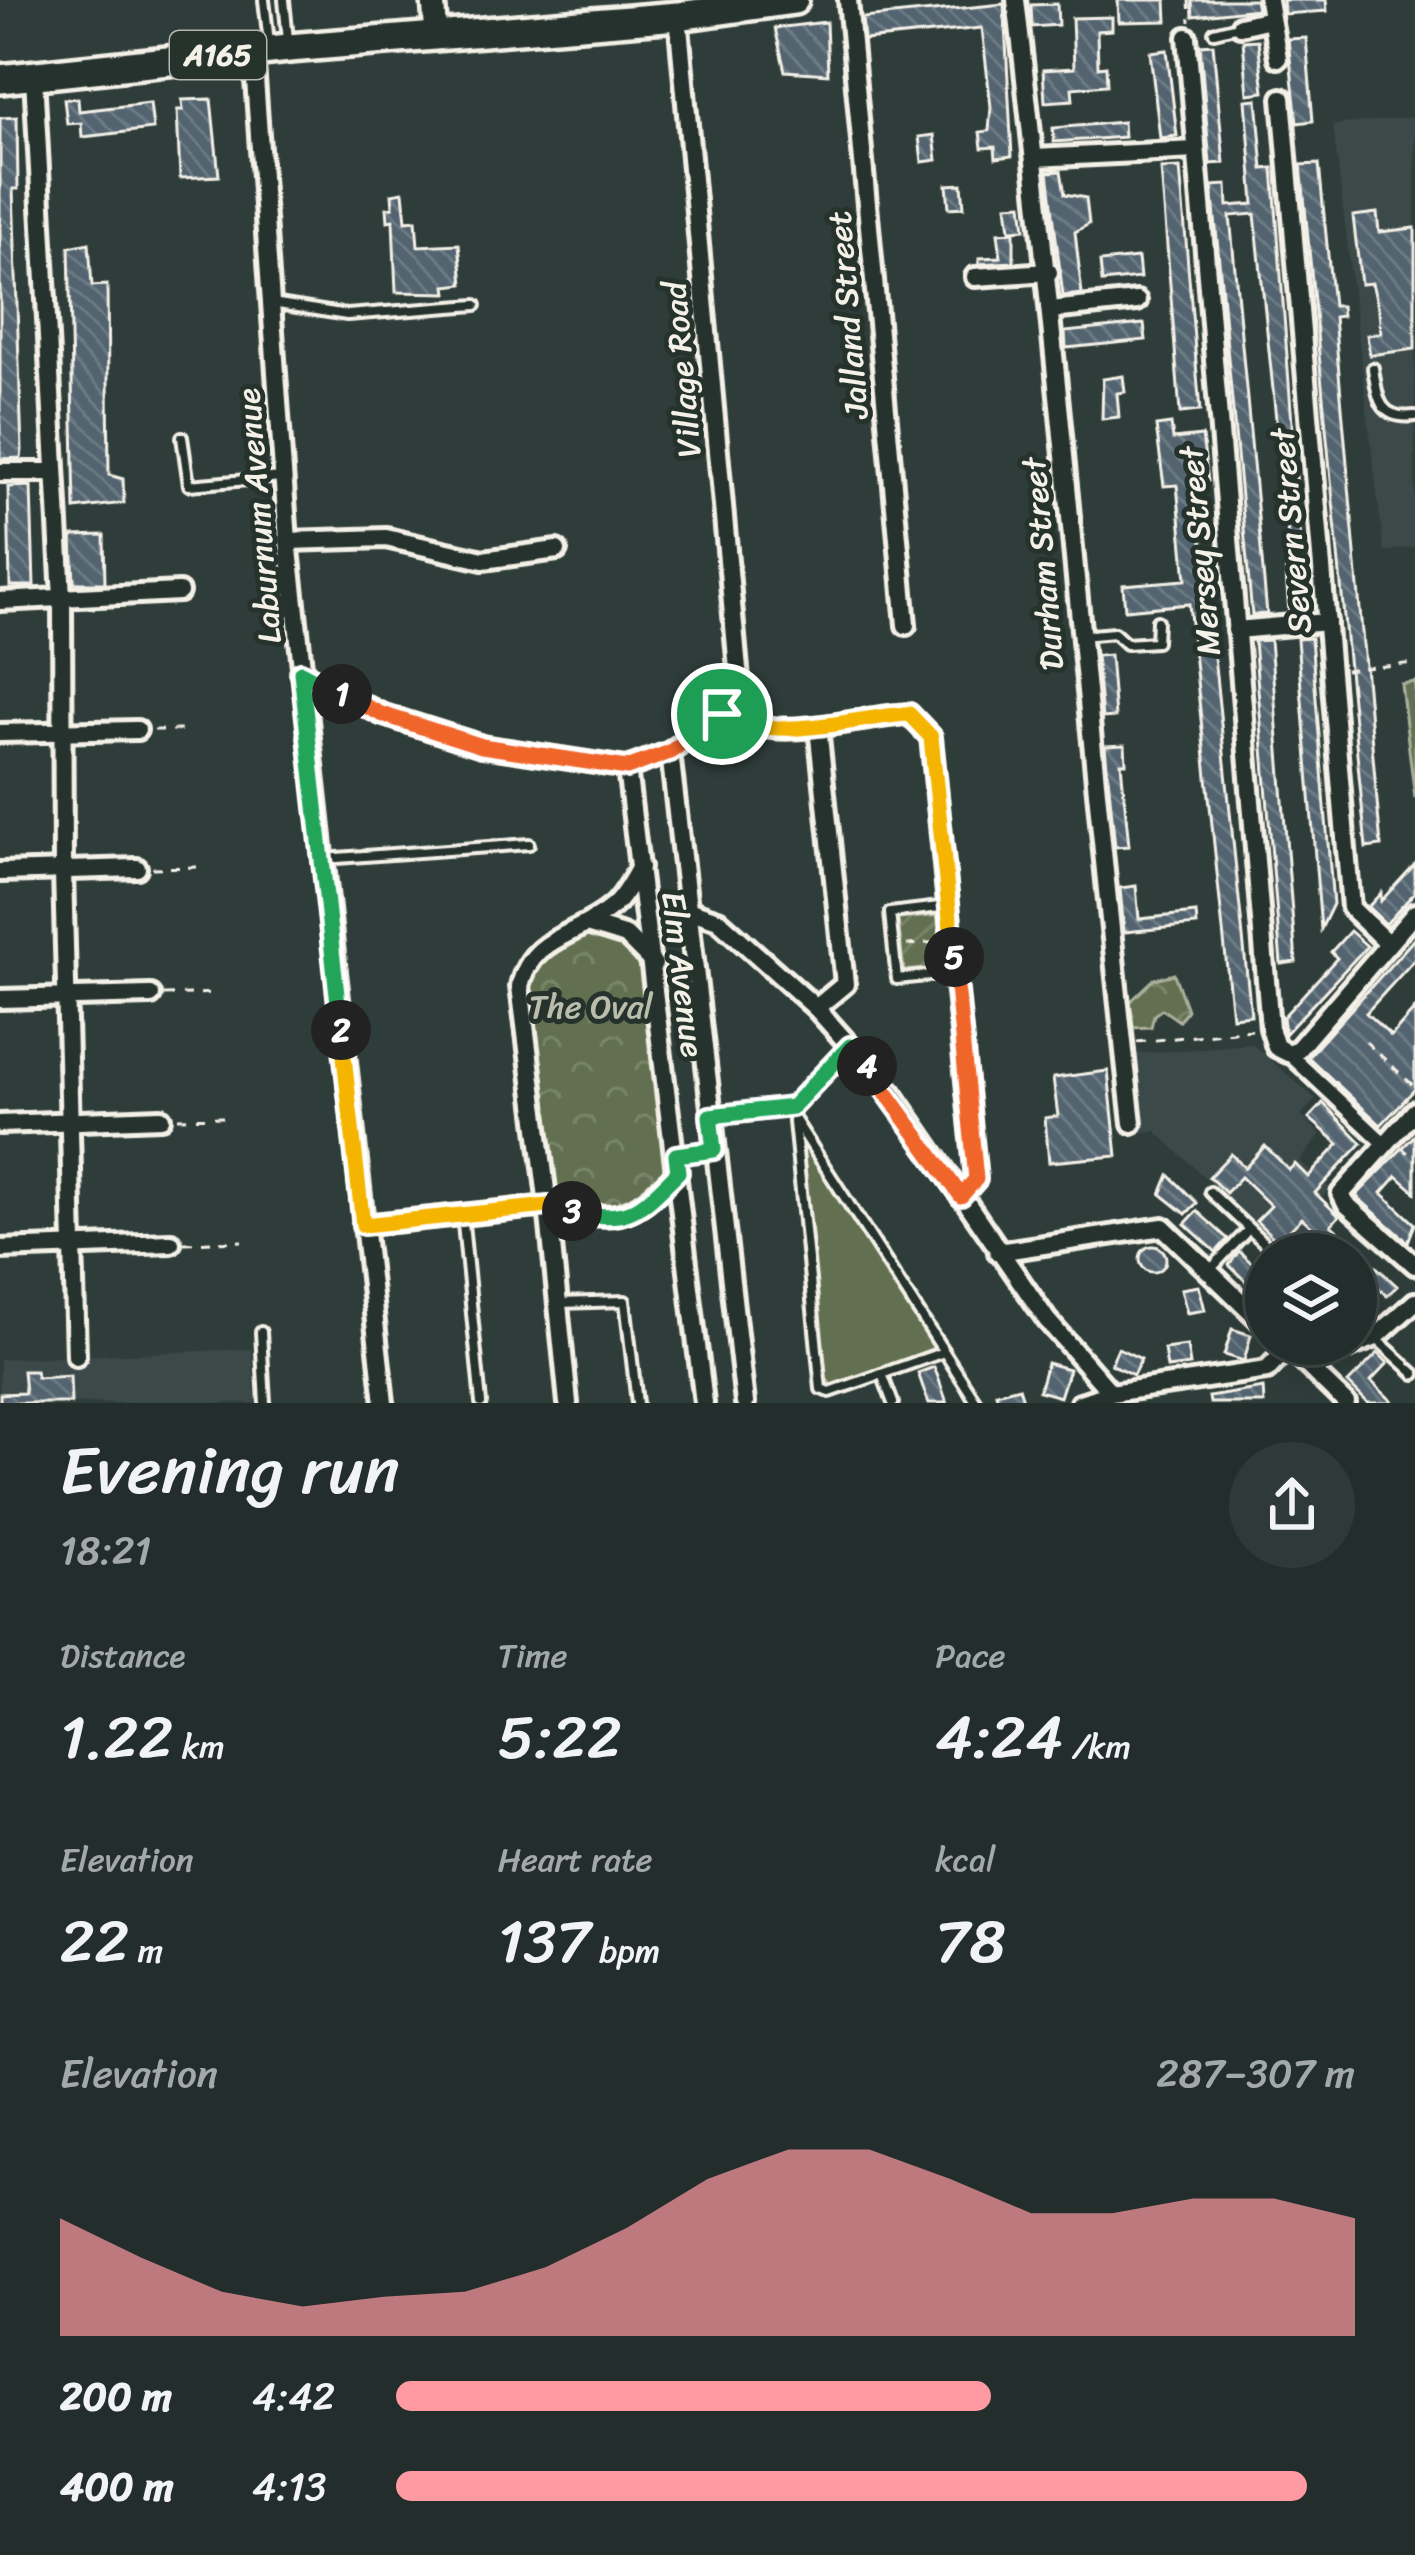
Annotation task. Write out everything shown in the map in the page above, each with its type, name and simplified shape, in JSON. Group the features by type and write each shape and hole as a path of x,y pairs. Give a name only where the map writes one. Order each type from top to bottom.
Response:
{"highway":[{"name":"A165","path":"0,79 436,34 678,16 794,0"}],"street":[{"path":"434,0 436,34"},
{"name":"Jalland Street","path":"848,0 906,625"},
{"name":"Durham Street","path":"1016,0 1049,272 1078,637 1132,1124"},
{"path":"1240,26 1269,9 1278,58"},
{"name":"Village Road","path":"678,16 739,680 722,714"},
{"name":"Mersey Street","path":"1187,37 1270,1028"},
{"name":"Laburnum Avenue","path":"271,50 271,303 288,542 384,1403"},
{"path":"34,76 62,598 63,872 76,1356"},
{"name":"Severn Street","path":"1282,98 1352,908 1388,944"},
{"path":"1035,158 1196,150"},
{"path":"975,277 1049,272"},
{"path":"1051,310 1137,301"},
{"path":"0,472 52,472"},
{"path":"288,542 386,538 483,560 556,550"},
{"path":"0,601 179,592"},
{"path":"1236,630 1327,622"},
{"path":"301,672 381,714 482,746 627,768 670,752 722,714 754,727 818,727 909,714 931,737 950,906 976,1179 961,1196"},
{"path":"816,1008 845,984 818,727"},
{"path":"0,733 137,730"},
{"name":"Elm Avenue","path":"670,752 745,1403"},
{"name":"Elm Avenue","path":"627,768 655,965 704,1403"},
{"path":"568,1403 520,986 525,964 549,939 587,924 616,904 640,867"},
{"path":"0,872 136,868"},
{"path":"686,909 718,920 816,1008 891,1092 1047,1320 1112,1393"},
{"path":"1293,1051 1415,913"},
{"path":"587,924 626,936 655,965"},
{"path":"0,1000 152,995"},
{"path":"1270,1028 1276,1047 1293,1051 1385,1144"},
{"path":"1415,1111 1342,1194 1346,1204 1415,1265"},
{"path":"0,1124 161,1118"},
{"path":"363,1225 548,1206 608,1220 640,1210 677,1164"},
{"path":"998,1252 1163,1227 1245,1306"},
{"path":"0,1249 171,1243"},
{"path":"1377,1336 1415,1302"},
{"path":"1080,1403 1112,1393 1166,1394 1267,1370 1271,1365"},
{"path":"1308,1365 1346,1403"},
{"path":"1313,1370 1318,1365"}],"lane":[{"path":"264,0 271,50"},
{"path":"271,50 284,0"},
{"path":"1214,32 1240,26"},
{"path":"271,303 347,315 476,305"},
{"path":"1373,368 1384,412 1392,417 1415,416"},
{"path":"182,436 189,485 283,477"},
{"path":"1078,637 1114,633 1126,644 1156,642 1157,621"},
{"path":"322,859 529,844"},
{"path":"950,906 890,913 897,979 956,973"},
{"path":"710,1116 793,1112 850,1046"},
{"path":"793,1112 977,1403"},
{"path":"793,1112 824,1403"},
{"path":"677,1164 714,1150"},
{"path":"1210,1192 1253,1233"},
{"path":"462,1214 481,1403"},
{"path":"1209,1271 1249,1229"},
{"path":"558,1304 625,1301 637,1403"},
{"path":"261,1333 265,1403"},
{"path":"1377,1338 1415,1374"},
{"path":"823,1390 944,1352"},
{"path":"882,1374 893,1403"}],"path":[{"path":"1187,37 1191,34 1189,0"},
{"path":"1333,670 1415,663"},
{"path":"137,730 188,730"},
{"path":"136,868 198,867"},
{"path":"894,946 953,941"},
{"path":"152,995 217,994"},
{"path":"1123,1043 1270,1028"},
{"path":"1366,1042 1415,1087"},
{"path":"161,1118 224,1118"},
{"path":"171,1243 242,1241"}],"shaded area":[{"path":"1415,117 1415,547 1384,552 1333,125"},
{"path":"1252,1044 1316,1099 1301,1115 1321,1134 1300,1161 1329,1188 1322,1198 1342,1216 1325,1233 1263,1233 1156,1131 1142,1132 1135,1054"},
{"path":"252,1349 256,1403 0,1403 0,1359"}],"green space":[{"path":"1415,682 1415,798 1401,684"},
{"path":"943,915 948,967 904,971 898,919"},
{"name":"The Oval","path":"587,934 624,946 648,972 667,1159 649,1192 624,1206 557,1199 527,988 550,954"},
{"path":"1174,974 1187,1010 1179,1021 1162,1009 1154,1015 1151,1027 1132,1028 1127,1005 1154,979"},
{"path":"804,1142 937,1347 832,1387 825,1376 798,1152"}],"building":[{"path":"1118,0 1166,0 1167,21 1119,22"},
{"path":"1192,0 1255,0 1257,9 1193,16"},
{"path":"1283,0 1326,0 1327,11 1284,14"},
{"path":"1004,4 1012,156 996,158 995,147 982,148 980,132 989,131 991,107 982,28 864,40 862,18"},
{"path":"1057,4 1058,25 1032,27 1031,5"},
{"path":"1112,17 1112,30 1097,31 1098,67 1106,66 1107,85 1072,88 1073,100 1045,102 1043,70 1074,68 1072,18"},
{"path":"826,22 828,74 785,71 775,28"},
{"path":"1306,38 1313,121 1297,123 1288,39"},
{"path":"1258,40 1264,92 1248,94 1243,41"},
{"path":"1213,44 1224,163 1210,164 1200,45"},
{"path":"1167,50 1177,136 1160,138 1150,52"},
{"path":"78,98 79,111 150,103 153,129 82,137 81,123 67,124 64,99"},
{"path":"211,99 219,176 180,178 177,110 183,110 182,100"},
{"path":"1257,99 1263,169 1273,168 1306,611 1289,613 1284,547 1289,546 1255,214 1230,216 1267,614 1252,615 1212,186 1227,185 1228,206 1254,204 1246,100"},
{"path":"17,117 18,189 13,189 22,450 21,458 0,459 0,118"},
{"path":"1123,122 1124,137 1054,142 1053,128"},
{"path":"934,135 937,160 922,162 919,137"},
{"path":"1319,164 1333,306 1341,306 1342,316 1334,317 1381,846 1366,848 1301,165"},
{"path":"1180,168 1200,411 1180,413 1161,169"},
{"path":"1061,171 1065,194 1086,198 1089,224 1075,232 1082,294 1063,296 1048,172"},
{"path":"962,184 964,207 949,208 947,185"},
{"path":"403,192 406,221 416,220 418,246 459,244 463,284 446,286 447,293 396,292 393,220 388,221 387,208 393,207 392,194"},
{"path":"1022,204 1025,229 1010,230 1007,205"},
{"path":"1377,213 1379,232 1415,228 1415,349 1370,355 1367,335 1381,333 1379,311 1372,283 1361,284 1353,216"},
{"path":"1014,232 1014,262 979,264 979,258 1001,257 998,233"},
{"path":"89,243 92,286 107,285 109,475 123,479 124,503 75,509 69,247"},
{"path":"1138,258 1140,278 1102,282 1100,262"},
{"path":"1144,324 1146,340 1066,348 1065,332"},
{"path":"1123,376 1125,392 1117,393 1119,417 1102,419 1103,379"},
{"path":"1171,424 1173,439 1202,436 1208,481 1196,482 1251,1015 1232,1017 1189,604 1125,610 1123,585 1186,580 1177,485 1164,486 1156,426"},
{"path":"31,486 34,586 10,586 8,487"},
{"path":"104,535 105,583 74,583 72,536"},
{"path":"1311,638 1333,904 1321,929 1297,639"},
{"path":"1270,640 1296,962 1281,964 1254,641"},
{"path":"1110,655 1115,717 1102,718 1096,656"},
{"path":"1125,745 1126,763 1121,763 1129,846 1115,847 1105,746"},
{"path":"1415,864 1415,892 1386,924 1368,907 1381,893 1381,901"},
{"path":"1136,886 1139,919 1196,913 1197,925 1124,932 1120,888"},
{"path":"1350,931 1367,946 1285,1034 1283,1017 1337,958 1331,952"},
{"path":"1415,938 1415,959 1366,1013 1391,1036 1415,1009 1415,1089 1381,1125 1308,1057"},
{"path":"1108,1071 1117,1156 1049,1162 1045,1118 1058,1116 1053,1078"},
{"path":"1323,1103 1362,1143 1315,1193 1339,1216 1331,1225 1340,1233 1318,1233 1302,1218 1287,1233 1269,1233 1256,1221 1271,1206 1241,1177 1226,1193 1209,1177 1231,1154 1245,1168 1265,1146 1289,1170 1295,1164 1308,1177 1339,1144 1309,1118"},
{"path":"1415,1135 1415,1192 1397,1176 1382,1193 1415,1224 1408,1242 1356,1196"},
{"path":"1169,1175 1197,1203 1186,1214 1161,1194"},
{"path":"1197,1211 1228,1239 1216,1252 1185,1224"},
{"path":"1153,1246 1166,1259 1153,1272 1140,1259"},
{"path":"1239,1251 1245,1257 1245,1281 1229,1265"},
{"path":"1377,1268 1397,1286 1387,1296 1377,1287"},
{"path":"1199,1286 1205,1310 1187,1313 1181,1289"},
{"path":"1232,1329 1245,1333 1244,1361 1224,1355"},
{"path":"1187,1346 1190,1365 1167,1368 1164,1349"},
{"path":"1118,1348 1141,1359 1133,1375 1111,1364"},
{"path":"1377,1354 1388,1363 1371,1381 1394,1403 1368,1403 1348,1383 1366,1365 1377,1365"},
{"path":"1047,1363 1069,1369 1060,1397 1039,1391"},
{"path":"934,1367 947,1403 929,1403 925,1393 918,1373"},
{"path":"23,1371 36,1371 37,1378 70,1376 71,1403 0,1403 0,1394 25,1393"},
{"path":"1019,1387 1024,1403 999,1403 996,1393"},
{"path":"1263,1388 1264,1403 1210,1403 1209,1397"}],"route":[{"path":"301,672 381,714 482,746 627,768 670,752 722,714 754,727 792,731 860,717 909,714 931,737 976,1179 961,1196 891,1092 850,1046 792,1107 710,1116 714,1150 676,1155 678,1172 640,1210 608,1220 548,1206 363,1225 301,672"}]}
